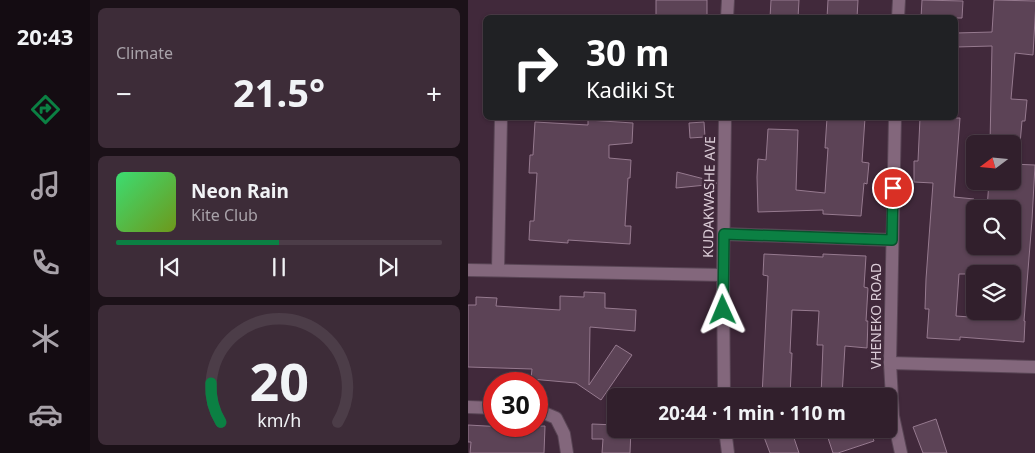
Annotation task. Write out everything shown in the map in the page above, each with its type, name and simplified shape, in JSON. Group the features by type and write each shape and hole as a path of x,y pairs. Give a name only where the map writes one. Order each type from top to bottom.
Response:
{"street":[{"path":"727,15 728,0"},
{"path":"898,15 899,0"},
{"path":"498,270 501,120"},
{"name":"KUDAKWASHE AVE","path":"724,388 723,275 726,120"},
{"name":"VHENEKO ROAD","path":"895,120 890,363 893,416 901,453"},
{"path":"724,234 892,240"},
{"path":"468,270 723,275"},
{"path":"890,363 1036,367"},
{"path":"468,406 483,407"},
{"path":"548,415 556,418 564,434 568,453"},
{"path":"726,438 728,453"}],"building":[{"path":"656,0 707,0 707,15 656,15"},
{"path":"771,0 799,0 798,15 770,15"},
{"path":"828,0 858,0 857,15 827,15"},
{"path":"922,0 963,1 962,18 958,18 958,15 921,15"},
{"path":"994,0 1036,1 1033,55 1015,53 1011,99 1027,100 1025,121 1022,121 1021,135 990,135 992,46 958,47 958,33 992,32"},
{"path":"960,118 954,197 974,199 966,200 966,255 1021,255 1021,200 988,200 988,190 1021,190 1021,164 1035,165 1024,342 960,337 960,340 927,338 929,309 925,309 926,279 933,183 914,182 914,161 918,161 920,120 958,120"},
{"path":"588,120 633,123 632,143 609,145 609,158 631,160 625,226 631,226 630,244 568,240 568,243 529,240 530,221 534,221 537,173 529,173 530,155 533,155 535,122 588,125"},
{"path":"827,120 865,120 862,162 869,163 867,184 864,183 861,216 823,214 823,210 758,212 758,159 766,160 768,129 798,130 796,190 825,193 828,148 825,148"},
{"path":"704,122 705,137 690,138 689,123"},
{"path":"677,172 716,182 716,184 676,188"},
{"path":"764,254 823,257 823,254 866,256 864,287 868,288 867,348 845,346 842,388 821,388 823,345 817,345 819,311 792,310 790,388 762,388 768,276 763,275"},
{"path":"584,292 605,293 605,308 636,310 635,331 590,327 589,385 616,345 632,355 609,388 607,388 601,400 576,383 548,381 548,372 532,372 532,369 468,367 468,305 476,305 476,297 497,298 496,306 560,310 560,296 584,297"},
{"path":"936,419 947,453 923,453 913,427"},
{"path":"592,424 607,425 607,438 631,438 630,453 602,453 603,439 592,439"},
{"path":"468,425 483,426 483,437 545,437 544,453 470,453 471,442 468,442"},
{"path":"764,438 794,438 799,453 770,453"},
{"path":"828,438 873,438 874,441 838,453 833,453"}],"route":[{"path":"723,310 724,234 892,240 893,188"}]}
